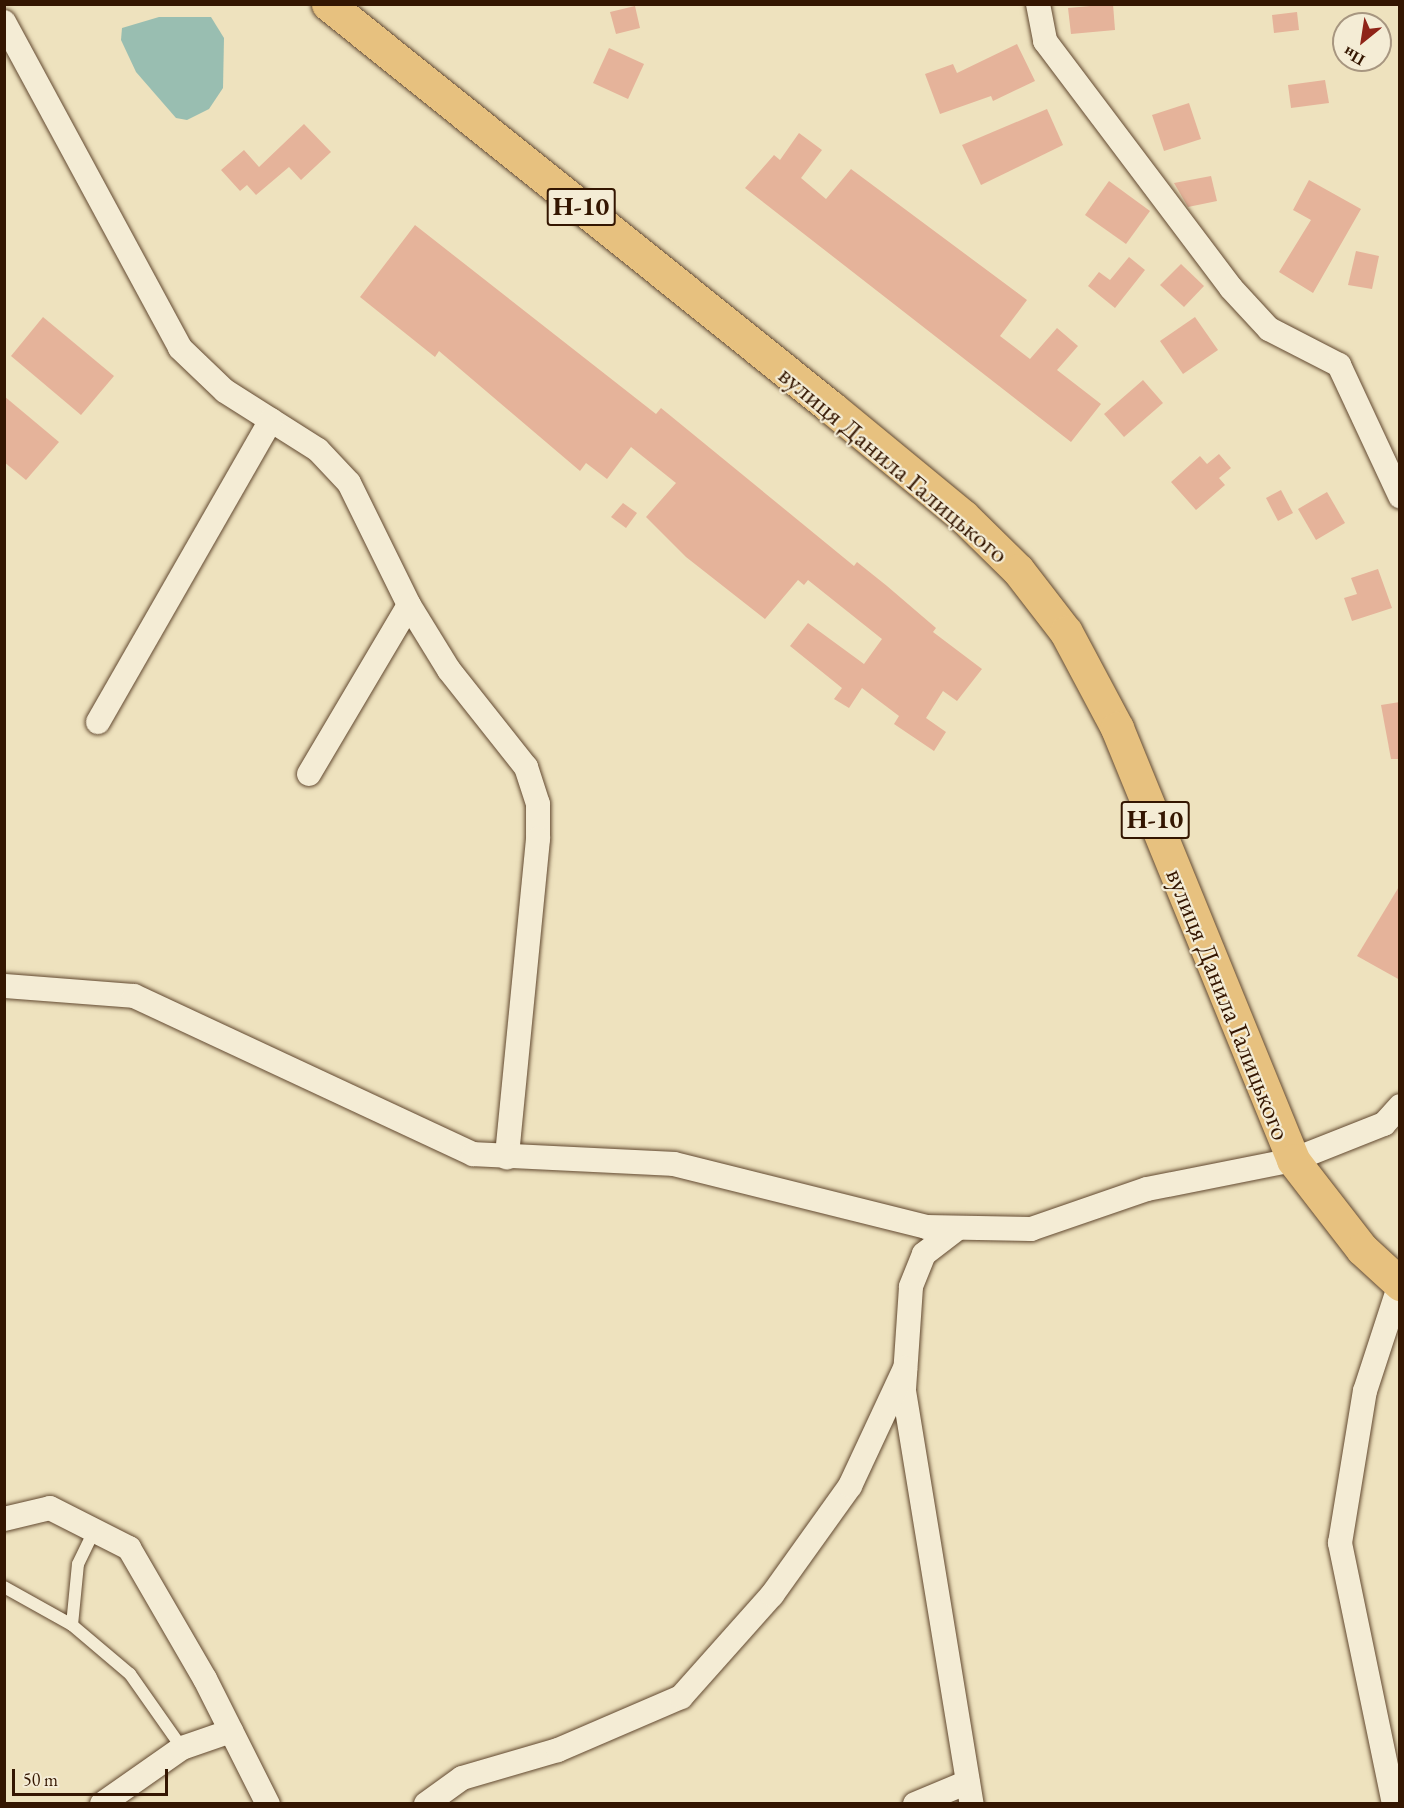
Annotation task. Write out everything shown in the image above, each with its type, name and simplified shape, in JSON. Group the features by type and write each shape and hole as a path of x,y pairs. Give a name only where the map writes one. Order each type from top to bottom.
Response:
{"main road":[{"name":"вулиця Данила Галицького","path":"328,4 833,409 963,516 1018,570 1066,632 1117,728 1293,1160 1362,1249 1400,1284"}],"street":[{"path":"1038,4 1045,41 1231,288 1269,329 1339,365 1400,496"},
{"path":"4,22 180,348 225,391 318,450 349,483 409,605 449,670 526,767 538,804 507,1157"},
{"path":"99,722 271,420"},
{"path":"309,774 409,605"},
{"path":"4,986 134,996 473,1154 674,1164 926,1227 1031,1229 1147,1189 1293,1160 1384,1124 1400,1106"},
{"path":"915,1803 970,1793 904,1391 911,1287 924,1254 958,1228"},
{"path":"1394,1803 1340,1543 1365,1391 1400,1284"},
{"path":"426,1803 462,1778 558,1749 681,1697 772,1595 850,1486 905,1368"},
{"path":"4,1519 50,1508 129,1548 231,1731 268,1803"},
{"path":"102,1803 182,1748 231,1731"}],"lane":[{"path":"72,1625 78,1564 94,1531"},
{"path":"4,1587 72,1625 130,1674 182,1748"}],"water":[{"path":"159,17 211,17 224,38 223,88 209,109 187,120 176,118 136,72 121,40 122,28"}],"building":[{"path":"1113,4 1115,30 1071,34 1068,8"},
{"path":"635,6 640,28 616,34 610,12"},
{"path":"1297,12 1299,30 1274,33 1272,15"},
{"path":"1017,44 1035,81 993,101 991,96 940,114 925,74 953,64 957,73"},
{"path":"609,48 644,64 628,99 593,83"},
{"path":"1325,80 1329,103 1291,108 1288,85"},
{"path":"1189,103 1201,139 1164,151 1152,115"},
{"path":"1047,109 1063,145 981,185 962,145"},
{"path":"304,124 331,152 301,180 289,167 256,195 247,185 240,191 221,170 244,150 259,167"},
{"path":"799,133 822,150 801,178 826,199 851,169 1027,300 1000,336 1030,359 1057,328 1078,346 1057,370 1101,404 1071,442 745,188 774,155 780,160"},
{"path":"1211,176 1217,201 1188,207 1174,183"},
{"path":"1309,180 1361,209 1313,293 1279,272 1311,220 1293,210"},
{"path":"1109,181 1150,211 1126,244 1085,215"},
{"path":"415,225 656,414 661,408 854,566 857,562 887,586 936,628 933,632 982,669 957,701 943,691 926,718 946,732 934,751 894,724 899,716 862,688 849,708 834,699 842,688 790,646 808,623 864,664 882,639 808,580 804,585 798,580 765,619 686,557 646,517 676,483 631,447 607,479 586,463 580,471 439,351 435,357 360,297"},
{"path":"1356,251 1379,256 1372,289 1348,285"},
{"path":"1129,257 1145,270 1115,308 1088,286 1099,272 1110,280"},
{"path":"1181,264 1204,286 1184,307 1160,285"},
{"path":"43,317 114,376 81,415 11,356"},
{"path":"1195,317 1218,350 1183,374 1160,341"},
{"path":"1143,380 1163,403 1124,437 1104,414"},
{"path":"4,396 59,442 26,480 4,462"},
{"path":"1219,454 1231,468 1219,478 1225,485 1196,510 1171,482 1200,456 1207,464"},
{"path":"1281,490 1293,513 1278,521 1266,498"},
{"path":"1327,492 1345,523 1316,540 1298,509"},
{"path":"623,503 637,513 626,528 611,517"},
{"path":"1378,569 1392,608 1352,621 1344,598 1357,594 1351,578"},
{"path":"1400,702 1400,759 1391,759 1381,705"},
{"path":"1400,885 1400,980 1357,956"}]}
